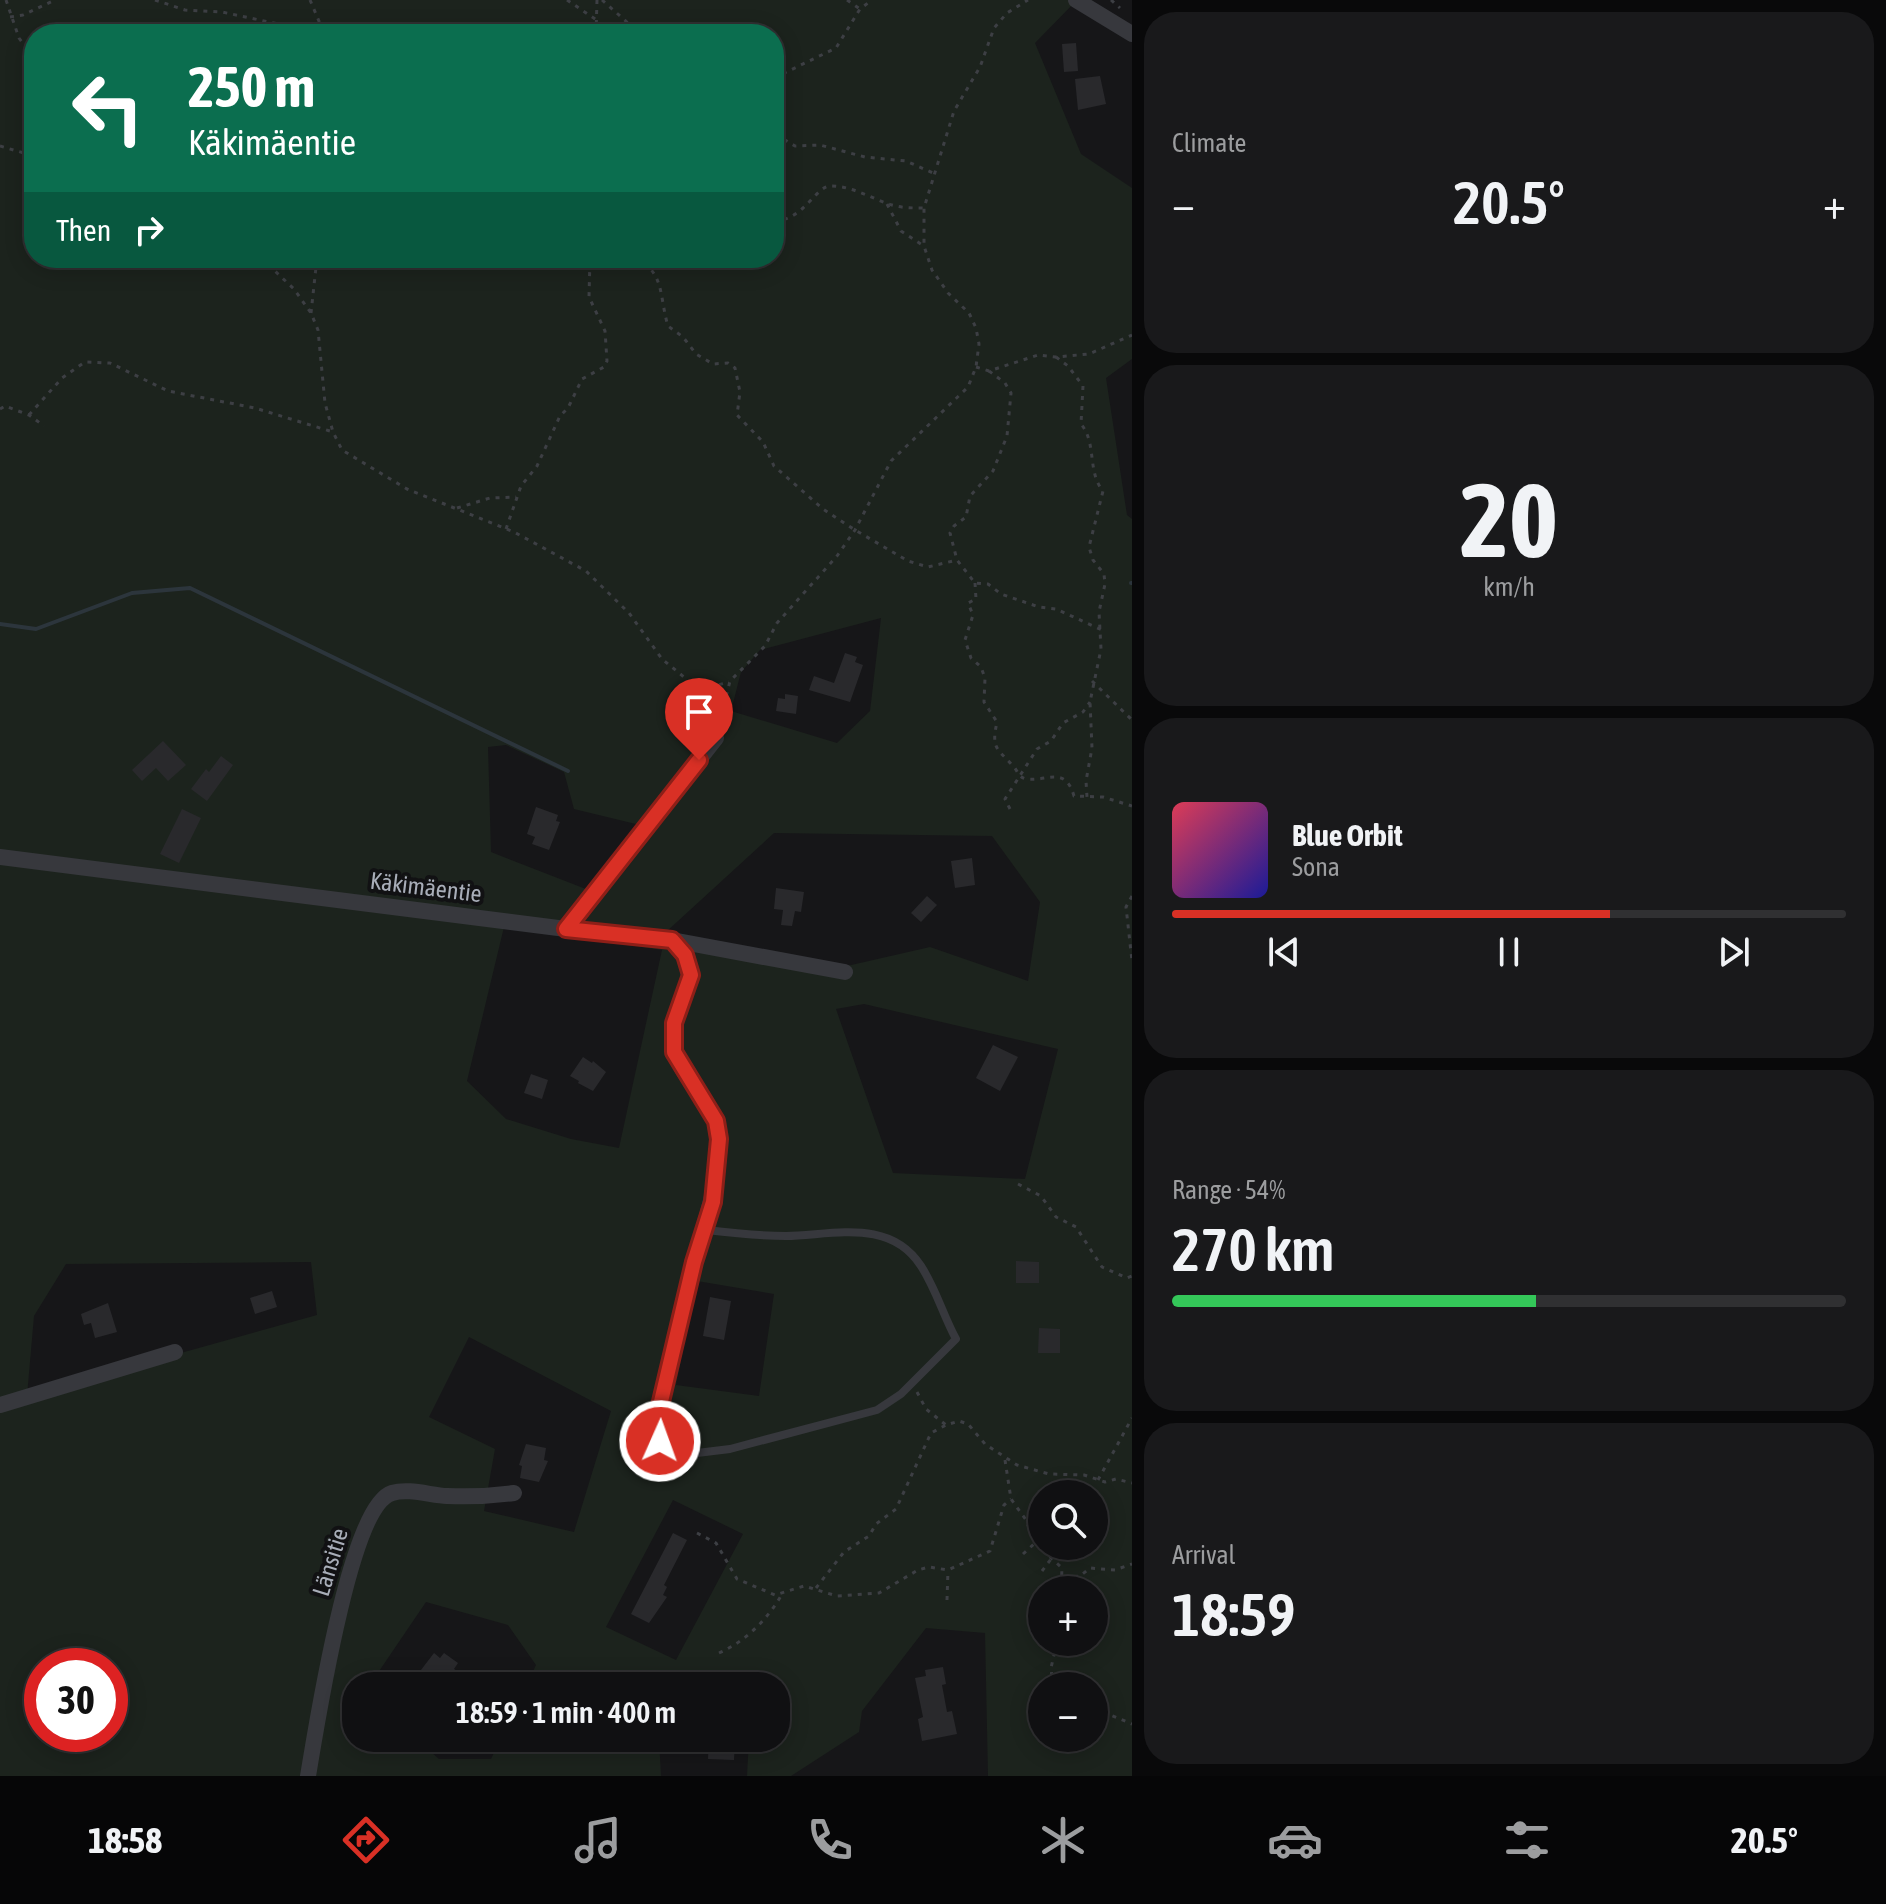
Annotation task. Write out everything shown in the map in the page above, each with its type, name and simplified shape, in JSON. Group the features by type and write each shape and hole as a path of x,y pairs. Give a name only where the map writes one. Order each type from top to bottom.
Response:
{"street":[{"path":"1087,3 1132,34"},
{"path":"566,929 718,730"},
{"name":"Käkimäentie","path":"0,857 672,940 845,972"},
{"path":"668,1450 656,1430 659,1410 694,1262 713,1202 719,1139 716,1121 674,1052 674,1023 691,975 685,955 672,940"},
{"path":"0,1405 175,1352"},
{"name":"Länsitie","path":"308,1776 338,1621 355,1556 373,1508 381,1499 400,1491 455,1496 514,1493"}],"lane":[{"path":"668,1450 697,1453 730,1449 877,1410 901,1394 956,1339 920,1265 901,1243 872,1233 830,1231 789,1236 706,1230"}],"path":[{"path":"6,0 9,17 24,42"},
{"path":"9,17 23,15 55,0"},
{"path":"155,0 185,10 222,12 278,24"},
{"path":"567,0 598,21"},
{"path":"598,24 599,0"},
{"path":"599,0 628,23 640,24"},
{"path":"847,0 860,9"},
{"path":"784,73 836,48 860,9 872,0"},
{"path":"690,682 710,687 730,681 765,646 777,623 837,556 855,530 891,461 968,387 976,367 979,344 976,328 969,313 948,293 932,270 924,246 924,208 954,111 980,67 994,28 1007,13 1028,0"},
{"path":"312,1 321,24"},
{"path":"784,140 795,146 820,145 865,157 906,161 933,173"},
{"path":"0,146 24,153"},
{"path":"784,220 806,208 820,189 829,185 871,195 887,204 924,208"},
{"path":"887,204 901,231 924,246"},
{"path":"272,268 294,289 311,313 318,330 325,403 342,450 407,489 506,529 586,571 629,613 662,659 690,682 718,730"},
{"path":"311,313 316,268"},
{"path":"506,529 521,486 537,466 560,416 568,408 582,379 604,367 607,361 605,331 589,297 590,268"},
{"path":"651,268 658,280 668,326 683,337 696,354 713,364 728,363 735,368 740,392 737,415 763,442 774,466 823,509 908,561 928,567 957,560"},
{"path":"989,371 1038,355 1089,354 1132,335"},
{"path":"1056,357 1068,366 1083,386 1081,424 1087,431 1094,480 1103,491 1089,547 1093,560 1104,574 1099,612 1101,649 1090,702 1092,748 1086,781 1087,797"},
{"path":"29,415 62,378 85,362 110,363 168,391 255,408 333,432"},
{"path":"976,367 989,371 1005,383 1011,393 1007,436 993,471 970,496 966,517 950,533 957,560 975,583 976,599 968,603 973,615 965,640 971,658 981,667 985,678 984,702 997,722 993,739 998,751 1020,776 1028,779 1047,776 1064,778 1071,785 1074,796 1103,797 1132,806"},
{"path":"0,409 5,406 29,415 44,426"},
{"path":"457,508 490,498 517,497"},
{"path":"975,583 988,584 1001,594 1039,607 1056,609 1102,630"},
{"path":"718,730 730,681"},
{"path":"1092,681 1132,720"},
{"path":"1010,809 1005,799 1037,749 1051,741 1063,723 1083,712 1090,702"},
{"path":"1132,896 1126,907 1130,919 1132,961"},
{"path":"1018,1184 1041,1196 1056,1217 1076,1227 1102,1267 1127,1278 1132,1276"},
{"path":"912,1383 926,1409 946,1425"},
{"path":"1099,1480 1132,1418"},
{"path":"816,1588 844,1552 869,1536 876,1524 896,1509 931,1433 946,1425 959,1421 968,1424 985,1444 1005,1459 1049,1474 1084,1475 1096,1480"},
{"path":"1005,1459 1011,1499 1028,1525"},
{"path":"1107,1480 1132,1483"},
{"path":"697,1533 716,1543 737,1579 764,1592 782,1594 804,1586 837,1596 879,1593 918,1570 929,1567 948,1570 990,1551 1004,1505 1011,1499"},
{"path":"1023,1554 1028,1549"},
{"path":"1042,1571 1050,1560"},
{"path":"1052,1560 1062,1568 1064,1576"},
{"path":"1080,1576 1090,1568 1115,1570 1132,1564"},
{"path":"947,1600 948,1570"},
{"path":"719,1653 734,1646 771,1613 782,1594"},
{"path":"1108,1714 1132,1724"}],"shaded area":[{"path":"0,0 1077,0 1035,43 1081,154 1132,188 1132,359 1106,378 1127,515 1132,519 1132,1776 988,1776 985,1633 926,1628 862,1711 859,1732 791,1776 747,1776 748,1752 790,1752 790,1672 533,1672 536,1665 508,1625 426,1602 378,1672 342,1672 342,1752 431,1752 439,1759 491,1759 494,1752 660,1752 661,1776 0,1776","holes":["881,618 870,711 837,743 731,711 741,672 760,650","506,745 564,772 574,809 640,825 591,891 491,852 488,747","774,833 992,836 1040,902 1028,981 930,947 847,966 666,932","504,927 662,950 619,1148 571,1139 506,1119 467,1081","864,1004 1058,1049 1025,1179 893,1173 836,1009","311,1262 317,1315 27,1396 34,1316 66,1264","697,1281 774,1294 759,1396 676,1385","469,1337 611,1411 574,1532 484,1511 495,1449 429,1417","673,1500 743,1534 676,1660 606,1627"]}],"building":[{"path":"1076,43 1078,71 1064,72 1062,44"},
{"path":"1100,76 1106,104 1078,110 1075,79"},
{"path":"845,653 857,657 855,662 863,665 850,702 809,690 814,676 834,683"},
{"path":"785,694 798,696 796,714 776,711 778,698 785,699"},
{"path":"163,741 186,765 168,781 156,768 142,781 132,770"},
{"path":"221,756 233,765 207,801 191,789"},
{"path":"536,807 558,815 556,821 560,822 549,850 532,844 535,837 527,834"},
{"path":"182,809 201,818 179,863 160,854"},
{"path":"972,858 975,885 955,888 951,861"},
{"path":"776,888 804,892 801,912 795,911 792,926 781,925 783,910 774,909"},
{"path":"927,896 937,905 921,922 911,913"},
{"path":"993,1045 1018,1057 1000,1091 976,1078"},
{"path":"583,1057 606,1072 593,1091 570,1076"},
{"path":"531,1074 548,1080 542,1099 524,1093"},
{"path":"1016,1261 1039,1262 1039,1283 1016,1283"},
{"path":"272,1291 277,1307 255,1314 250,1298"},
{"path":"710,1297 731,1301 724,1340 703,1336"},
{"path":"108,1303 117,1332 95,1338 91,1323 84,1325 81,1314"},
{"path":"1039,1328 1060,1329 1060,1353 1038,1353"},
{"path":"526,1444 546,1448 544,1460 548,1461 539,1482 520,1478 522,1466 519,1465"},
{"path":"673,1533 687,1540 664,1585 667,1587 663,1595 667,1597 649,1623 631,1614"},
{"path":"434,1653 440,1658 444,1653 458,1663 454,1669 458,1672 421,1670"},
{"path":"943,1667 946,1684 942,1685 947,1712 952,1711 957,1734 922,1741 918,1719 923,1717 915,1678 926,1676 925,1670"},
{"path":"708,1752 734,1752 734,1760 708,1759"}],"waterway":[{"path":"0,624 36,629 132,593 190,588 568,771"}],"route":[{"path":"660,1441 656,1430 659,1410 694,1262 713,1202 719,1139 716,1121 674,1052 674,1023 691,975 685,955 672,940 566,929 699,760"}]}
